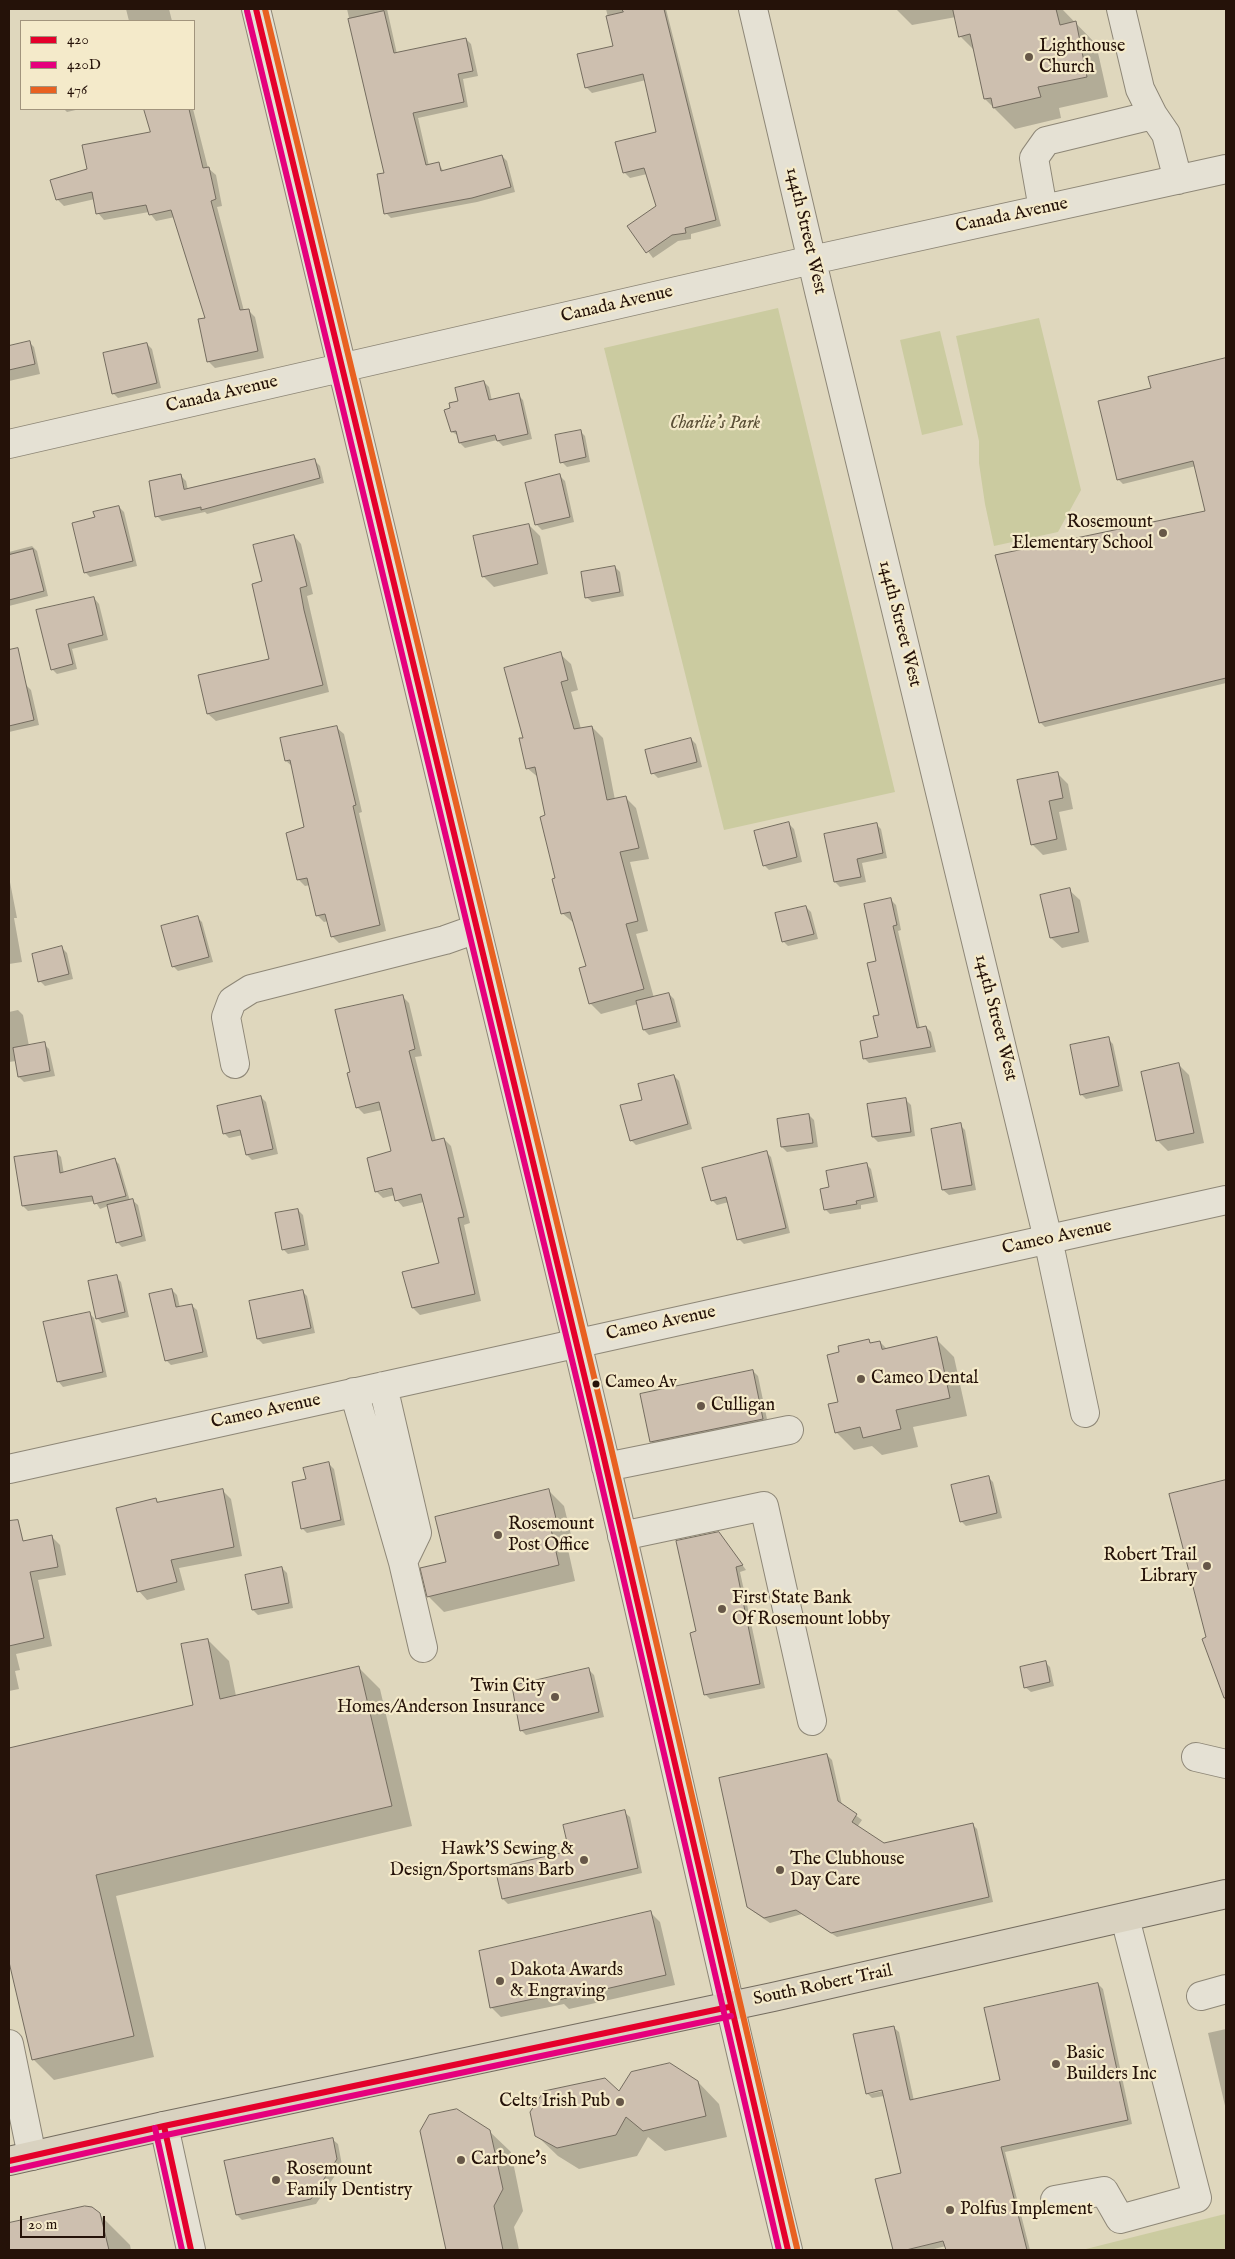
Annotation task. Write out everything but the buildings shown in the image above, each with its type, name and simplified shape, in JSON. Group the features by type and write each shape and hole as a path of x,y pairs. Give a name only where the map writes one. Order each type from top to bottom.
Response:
{"main road":[{"name":"South Robert Trail","path":"20,2158 729,2007 1226,1894"}],"street":[{"path":"256,9 340,368 577,1343 729,2007 788,2250"},
{"name":"144th Street West","path":"753,9 1048,1239 1085,1413"},
{"path":"1121,9 1140,89 1153,115 1166,134 1178,180"},
{"path":"1043,209 1034,158 1046,141 1153,115"},
{"name":"Canada Avenue","path":"9,444 812,260 1226,169"},
{"path":"235,1064 226,1017 232,1001 251,989 444,940 476,929"},
{"name":"Cameo Avenue","path":"9,1466 383,1386 1226,1200"},
{"path":"383,1386 417,1533 403,1562"},
{"path":"354,1392 403,1562 423,1648"},
{"path":"606,1467 789,1430"},
{"path":"622,1536 764,1506 812,1721"},
{"path":"1196,1757 1226,1764"},
{"path":"1055,2200 1104,2191 1120,2219 1197,2198 1125,1918"},
{"path":"9,2044 20,2158"},
{"path":"164,2126 191,2250"}],"green space":[{"name":"Charlie's Park","path":"778,308 895,792 724,830 604,348"},
{"path":"1039,318 1081,490 1058,532 994,546 979,463 979,441 956,336"},
{"path":"940,331 963,425 922,435 900,340"},
{"path":"1226,2214 1226,2250 1082,2250 1221,2215"}],"transit line":[{"name":"420","path":"256,9 600,1441 788,2250"},
{"name":"476","path":"265,9 609,1439 797,2248"},
{"name":"420D","path":"247,11 592,1443 779,2250"},
{"name":"420","path":"9,2161 164,2126 729,2007"},
{"name":"420D","path":"11,2170 166,2135 731,2016"},
{"name":"420","path":"164,2126 191,2250"},
{"name":"420D","path":"155,2128 182,2250"}],"place":[{"name":"Lighthouse Church","path":"1029,57"},
{"name":"Rosemount Elementary School","path":"1163,533"},
{"name":"Cameo Dental","path":"861,1379"},
{"name":"Cameo Av","path":"596,1384"},
{"name":"Culligan","path":"701,1406"},
{"name":"Rosemount Post Office","path":"498,1535"},
{"name":"Robert Trail Library","path":"1207,1566"},
{"name":"First State Bank Of Rosemount lobby","path":"722,1609"},
{"name":"Twin City Homes/Anderson Insurance","path":"555,1697"},
{"name":"Hawk'S Sewing & Design/Sportsmans Barb","path":"584,1860"},
{"name":"The Clubhouse Day Care","path":"780,1870"},
{"name":"Dakota Awards & Engraving","path":"500,1981"},
{"name":"Basic Builders Inc","path":"1056,2064"},
{"name":"Celts Irish Pub","path":"620,2102"},
{"name":"Carbone's","path":"461,2160"},
{"name":"Rosemount Family Dentistry","path":"276,2180"},
{"name":"Polfus Implement","path":"950,2210"}]}
